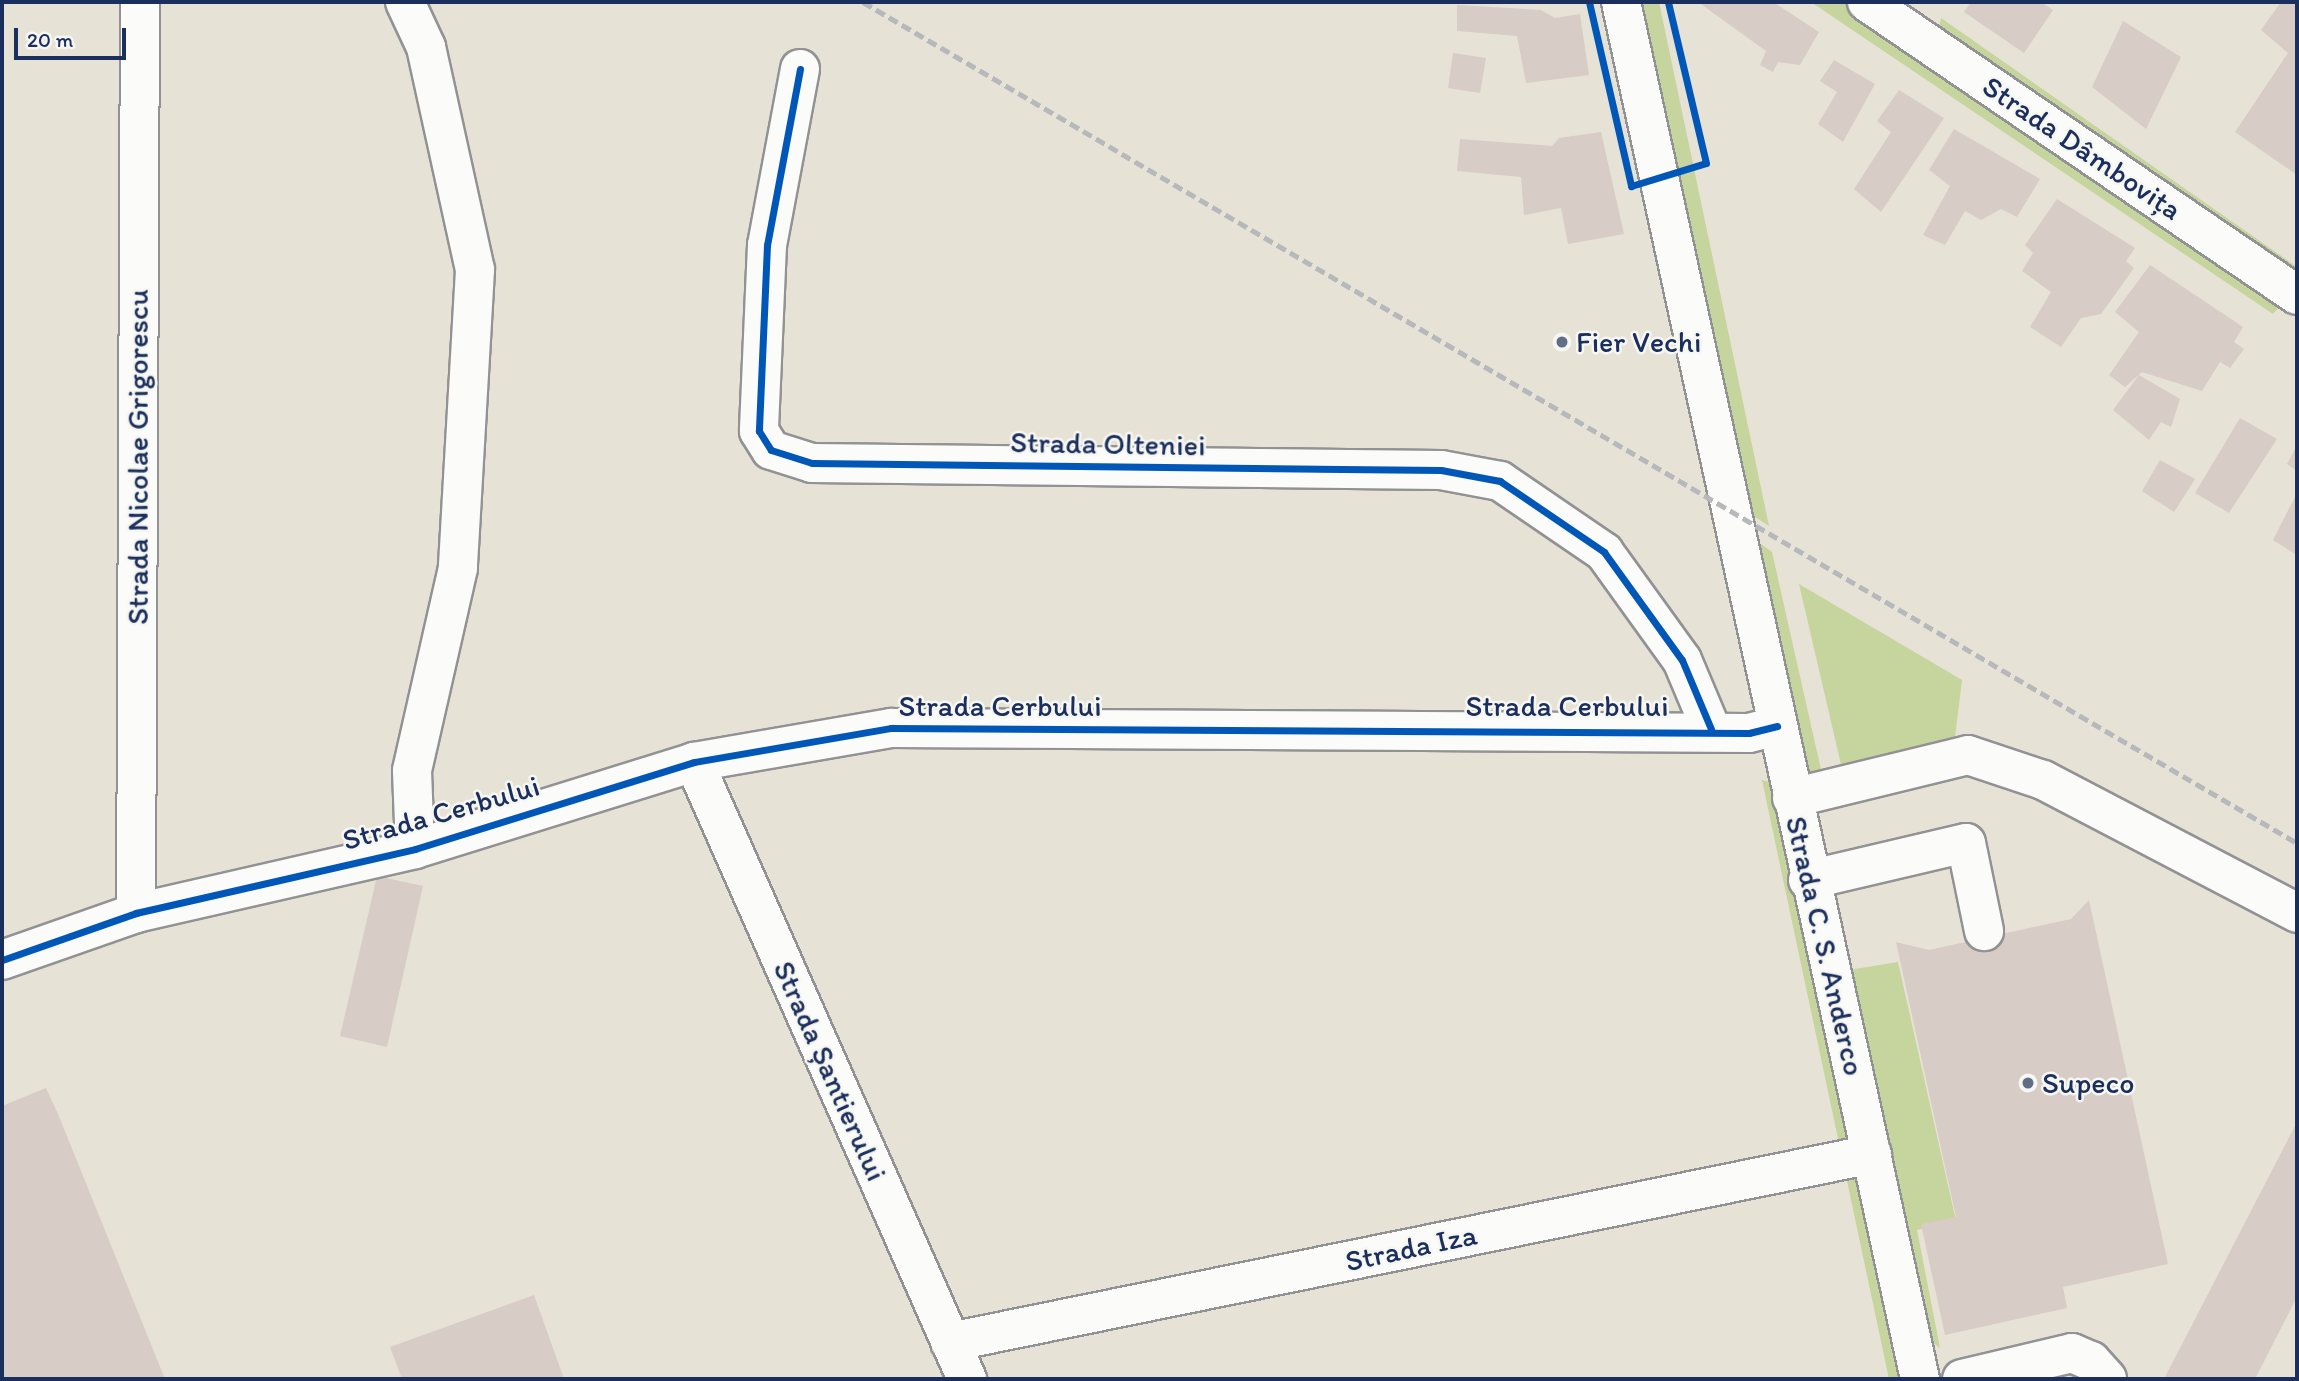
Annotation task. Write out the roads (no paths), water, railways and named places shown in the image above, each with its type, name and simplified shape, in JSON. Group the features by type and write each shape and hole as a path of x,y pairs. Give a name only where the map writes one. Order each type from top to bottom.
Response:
{"street":[{"name":"Strada Nicolae Grigorescu","path":"136,913 140,2"},
{"path":"405,2 426,47 475,270 458,568 412,771 415,849"},
{"name":"Strada C. S. Anderco","path":"1621,2 1735,513 1808,880 1872,1154 1920,1379"},
{"name":"Strada Dâmbovița","path":"1891,8 2297,295"},
{"name":"Strada Olteniei","path":"800,69 767,245 759,431 771,450 812,463 1441,470 1500,481 1604,552 1682,660 1711,729"},
{"name":"Strada Cerbului","path":"2,960 136,913 415,849 694,762 891,728 1711,729 1749,733 1777,726"},
{"path":"1792,798 1968,755 2043,780 2297,913"},
{"name":"Strada Șantierului","path":"694,762 967,1379"},
{"path":"1808,880 1966,843 1984,931"},
{"name":"Strada Iza","path":"950,1342 1872,1154"},
{"path":"1962,1379 2007,1374 2072,1353 2091,1361 2107,1379"}],"railway":[{"path":"863,2 2297,843"}],"place":[{"name":"Fier Vechi","path":"1562,342"},
{"name":"Supeco","path":"2028,1083"}]}
